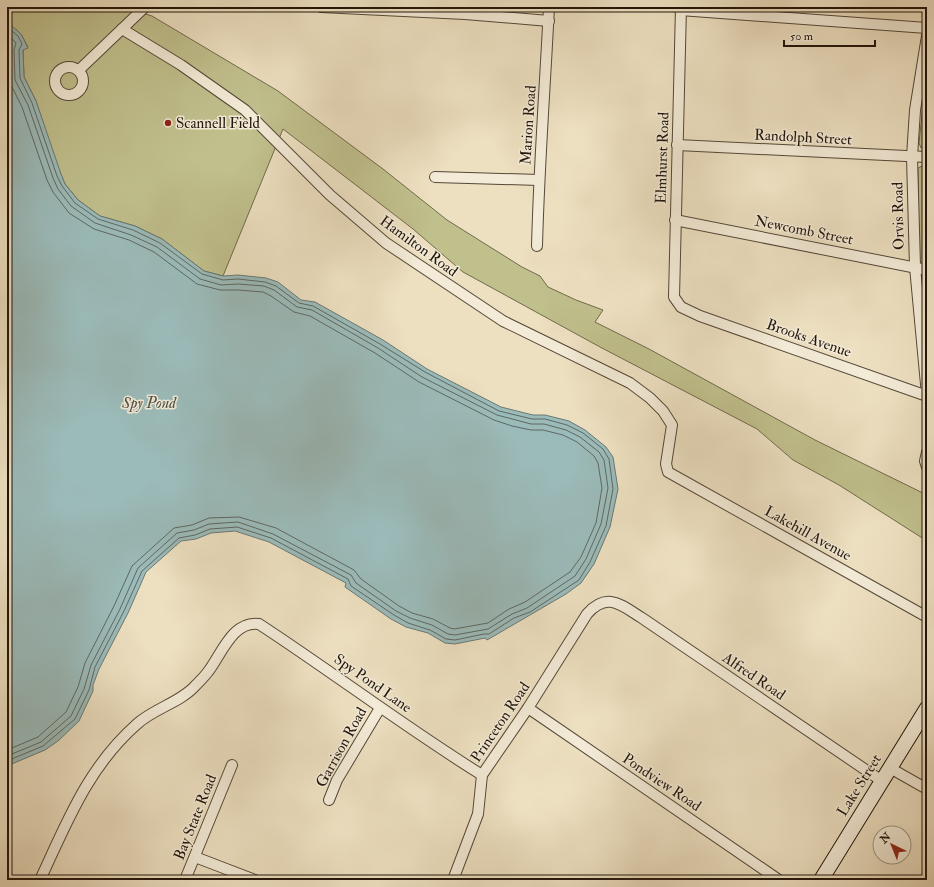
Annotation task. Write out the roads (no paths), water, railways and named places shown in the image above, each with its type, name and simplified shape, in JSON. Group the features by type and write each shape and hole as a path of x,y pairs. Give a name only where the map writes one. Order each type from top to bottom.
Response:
{"main road":[{"name":"Lake Street","path":"821,880 927,708"}],"street":[{"path":"79,70 145,7"},
{"path":"321,7 464,14 549,21"},
{"name":"Marion Road","path":"537,246 539,180 550,7"},
{"path":"681,9 927,28"},
{"name":"Elmhurst Road","path":"681,9 674,297 681,307"},
{"name":"Hamilton Road","path":"122,29 181,65 245,110 330,195 386,243 503,321 630,383 650,398 663,411 672,425 666,469 675,477"},
{"name":"Orvis Road","path":"927,36 915,110 912,157 915,267 927,396"},
{"name":"Randolph Street","path":"677,145 927,157"},
{"path":"435,177 539,180"},
{"name":"Newcomb Street","path":"675,220 927,270"},
{"name":"Brooks Avenue","path":"681,307 927,396"},
{"path":"927,452 925,461 927,467"},
{"name":"Lakehill Avenue","path":"675,477 927,617"},
{"name":"Princeton Road","path":"453,880 478,814 482,775 528,708 587,614 594,606 606,600"},
{"name":"Alfred Road","path":"606,600 616,602 642,618 882,781"},
{"name":"Spy Pond Lane","path":"40,880 74,807 104,757 137,723 192,689 208,672 235,632 244,625 253,623 259,624 335,674 380,708 482,775"},
{"name":"Garrison Road","path":"329,800 337,780 380,708"},
{"name":"Pondview Road","path":"528,708 779,880"},
{"name":"Bay State Road","path":"185,880 232,765"},
{"path":"890,768 927,789"},
{"path":"195,857 255,880"}],"water":[{"name":"Spy Pond","path":"7,22 21,34 28,48 23,50 24,77 36,101 65,184 78,200 100,216 135,226 162,239 204,271 223,276 238,275 266,278 278,282 301,300 315,302 383,340 427,369 501,407 533,415 545,415 569,421 585,430 606,447 613,457 618,489 610,527 594,564 581,583 566,594 487,640 485,638 455,644 445,643 428,633 406,627 391,619 345,587 346,583 269,542 235,531 211,533 196,539 181,541 146,572 128,613 99,669 93,685 93,691 79,721 58,741 45,750 7,766"}],"place":[{"name":"Scannell Field","path":"168,123"}]}
